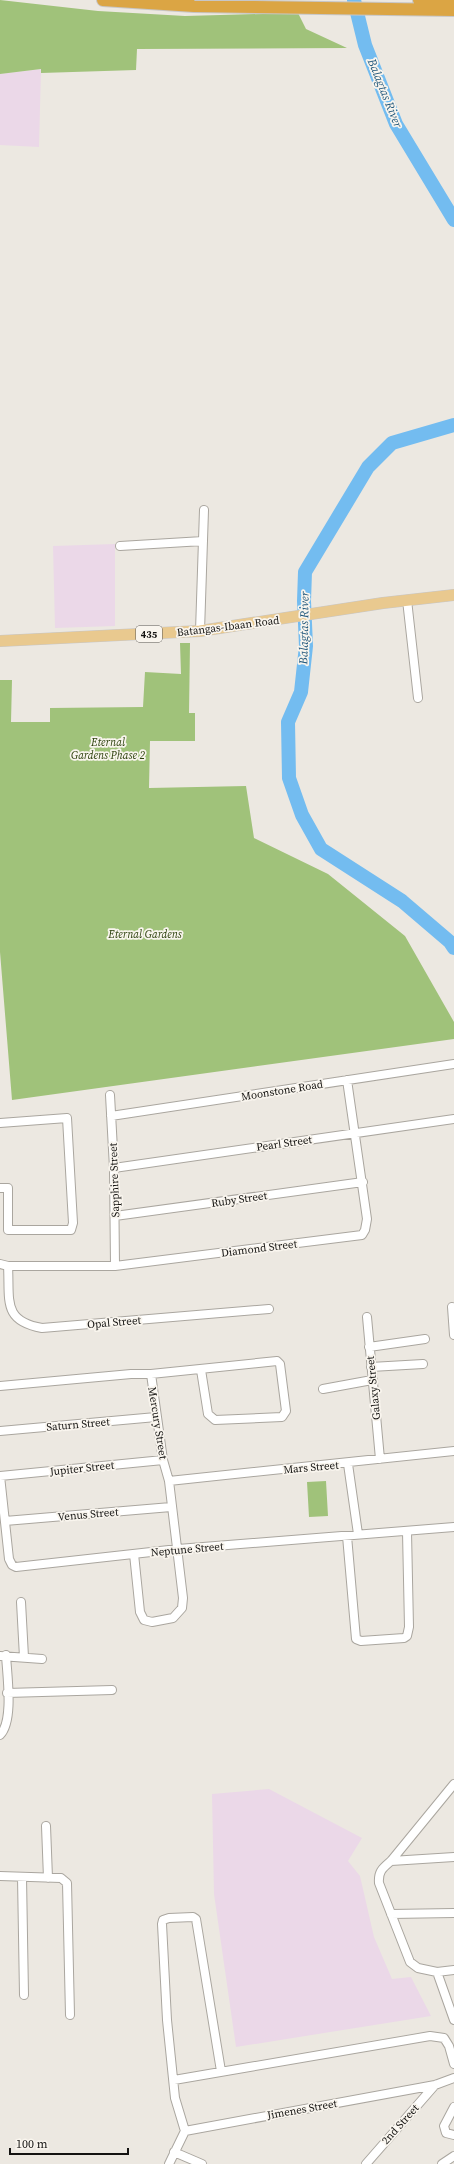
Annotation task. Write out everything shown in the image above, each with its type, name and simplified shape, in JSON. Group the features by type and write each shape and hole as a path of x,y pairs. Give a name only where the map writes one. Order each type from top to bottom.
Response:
{"highway":[{"path":"103,0 194,6 297,3 401,4 454,1"},
{"path":"255,0 297,3"},
{"path":"401,4 454,10"}],"main road":[{"name":"Batangas-Ibaan Road","path":"0,640 200,631 408,600 454,595"}],"street":[{"path":"200,631 204,510"},
{"path":"120,546 203,541"},
{"path":"408,600 418,698"},
{"name":"Moonstone Road","path":"111,1116 454,1064"},
{"name":"Diamond Street","path":"0,1264 8,1266 115,1266 362,1235 365,1230 367,1218 363,1182 354,1133 347,1080"},
{"name":"Sapphire Street","path":"110,1095 114,1168 115,1266"},
{"path":"0,1123 67,1118 73,1223 71,1230 8,1230 8,1188 0,1188"},
{"name":"Pearl Street","path":"114,1168 454,1119"},
{"name":"Ruby Street","path":"115,1216 363,1182"},
{"name":"Opal Street","path":"8,1266 10,1307 14,1317 27,1325 42,1328 269,1309"},
{"path":"452,1307 454,1335"},
{"name":"Galaxy Street","path":"367,1317 380,1459"},
{"path":"369,1347 425,1339"},
{"path":"151,1374 277,1361 280,1364 286,1411 285,1415 282,1417 215,1420 211,1418 201,1370"},
{"path":"371,1367 423,1364"},
{"name":"Mercury Street","path":"0,1386 130,1374 151,1374 156,1417 168,1481 178,1549 183,1598 182,1608 173,1618 152,1622 144,1620 140,1612 134,1554"},
{"path":"323,1389 372,1380"},
{"name":"Saturn Street","path":"0,1431 156,1417"},
{"name":"Mars Street","path":"168,1481 348,1464 454,1451"},
{"name":"Jupiter Street","path":"0,1476 163,1460"},
{"path":"348,1464 358,1534"},
{"name":"Neptune Street","path":"0,1476 9,1559 12,1565 16,1567 178,1549 358,1534 407,1532 454,1527"},
{"name":"Venus Street","path":"5,1521 171,1507"},
{"path":"347,1536 356,1639 361,1641 404,1638 407,1636 409,1627 407,1532"},
{"path":"22,1602 24,1657"},
{"path":"0,1735 4,1731 7,1718 7,1693 3,1656 42,1658"},
{"path":"7,1693 112,1690"},
{"path":"454,1784 391,1861 380,1871 379,1877 379,1883 410,1962 418,1968 437,1972 454,1970"},
{"path":"46,1826 48,1878"},
{"path":"391,1861 454,1857"},
{"path":"0,1876 60,1878 67,1883 70,2015"},
{"path":"22,1877 24,1995"},
{"path":"391,1914 454,1913"},
{"path":"169,2164 185,2131 175,2098 167,2020 163,1920 169,1918 193,1917 196,1919 221,2071"},
{"path":"437,1972 454,2020"},
{"path":"174,2080 430,2036 444,2038 450,2046 454,2064"},
{"name":"Jimenes Street","path":"185,2131 436,2085 454,2078"},
{"name":"2nd Street","path":"366,2164 436,2085"},
{"path":"450,2134 444,2126 454,2107"},
{"path":"174,2152 202,2164"},
{"path":"442,2164 454,2156"}],"shaded area":[{"path":"41,69 39,147 0,145 0,74"},
{"path":"115,544 115,626 55,628 53,546"},
{"path":"269,1789 362,1838 348,1861 360,1876 374,1937 392,1979 411,1977 431,2016 236,2047 214,1894 212,1794"}],"green space":[{"path":"0,0 98,11 185,16 298,13 306,29 347,48 137,49 136,70 41,73 41,69 0,74"},
{"name":"Eternal Gardens","path":"180,643 190,643 189,713 195,713 195,741 150,741 149,788 246,786 254,838 328,874 405,936 454,1022 454,1039 12,1100 0,952 0,680 12,680 11,722 50,722 50,708 143,707 145,672 181,674"},
{"path":"326,1481 328,1516 309,1517 307,1482"}],"waterway":[{"name":"Balagtas River","path":"354,0 365,45 396,124 454,220"},
{"name":"Balagtas River","path":"454,425 392,443 368,467 305,572 304,601 306,646 301,692 288,722 289,778 302,815 321,849 402,901 450,942 454,948"}],"park label":[{"name":"Eternal Gardens Phase 2","path":"108,748"}]}
